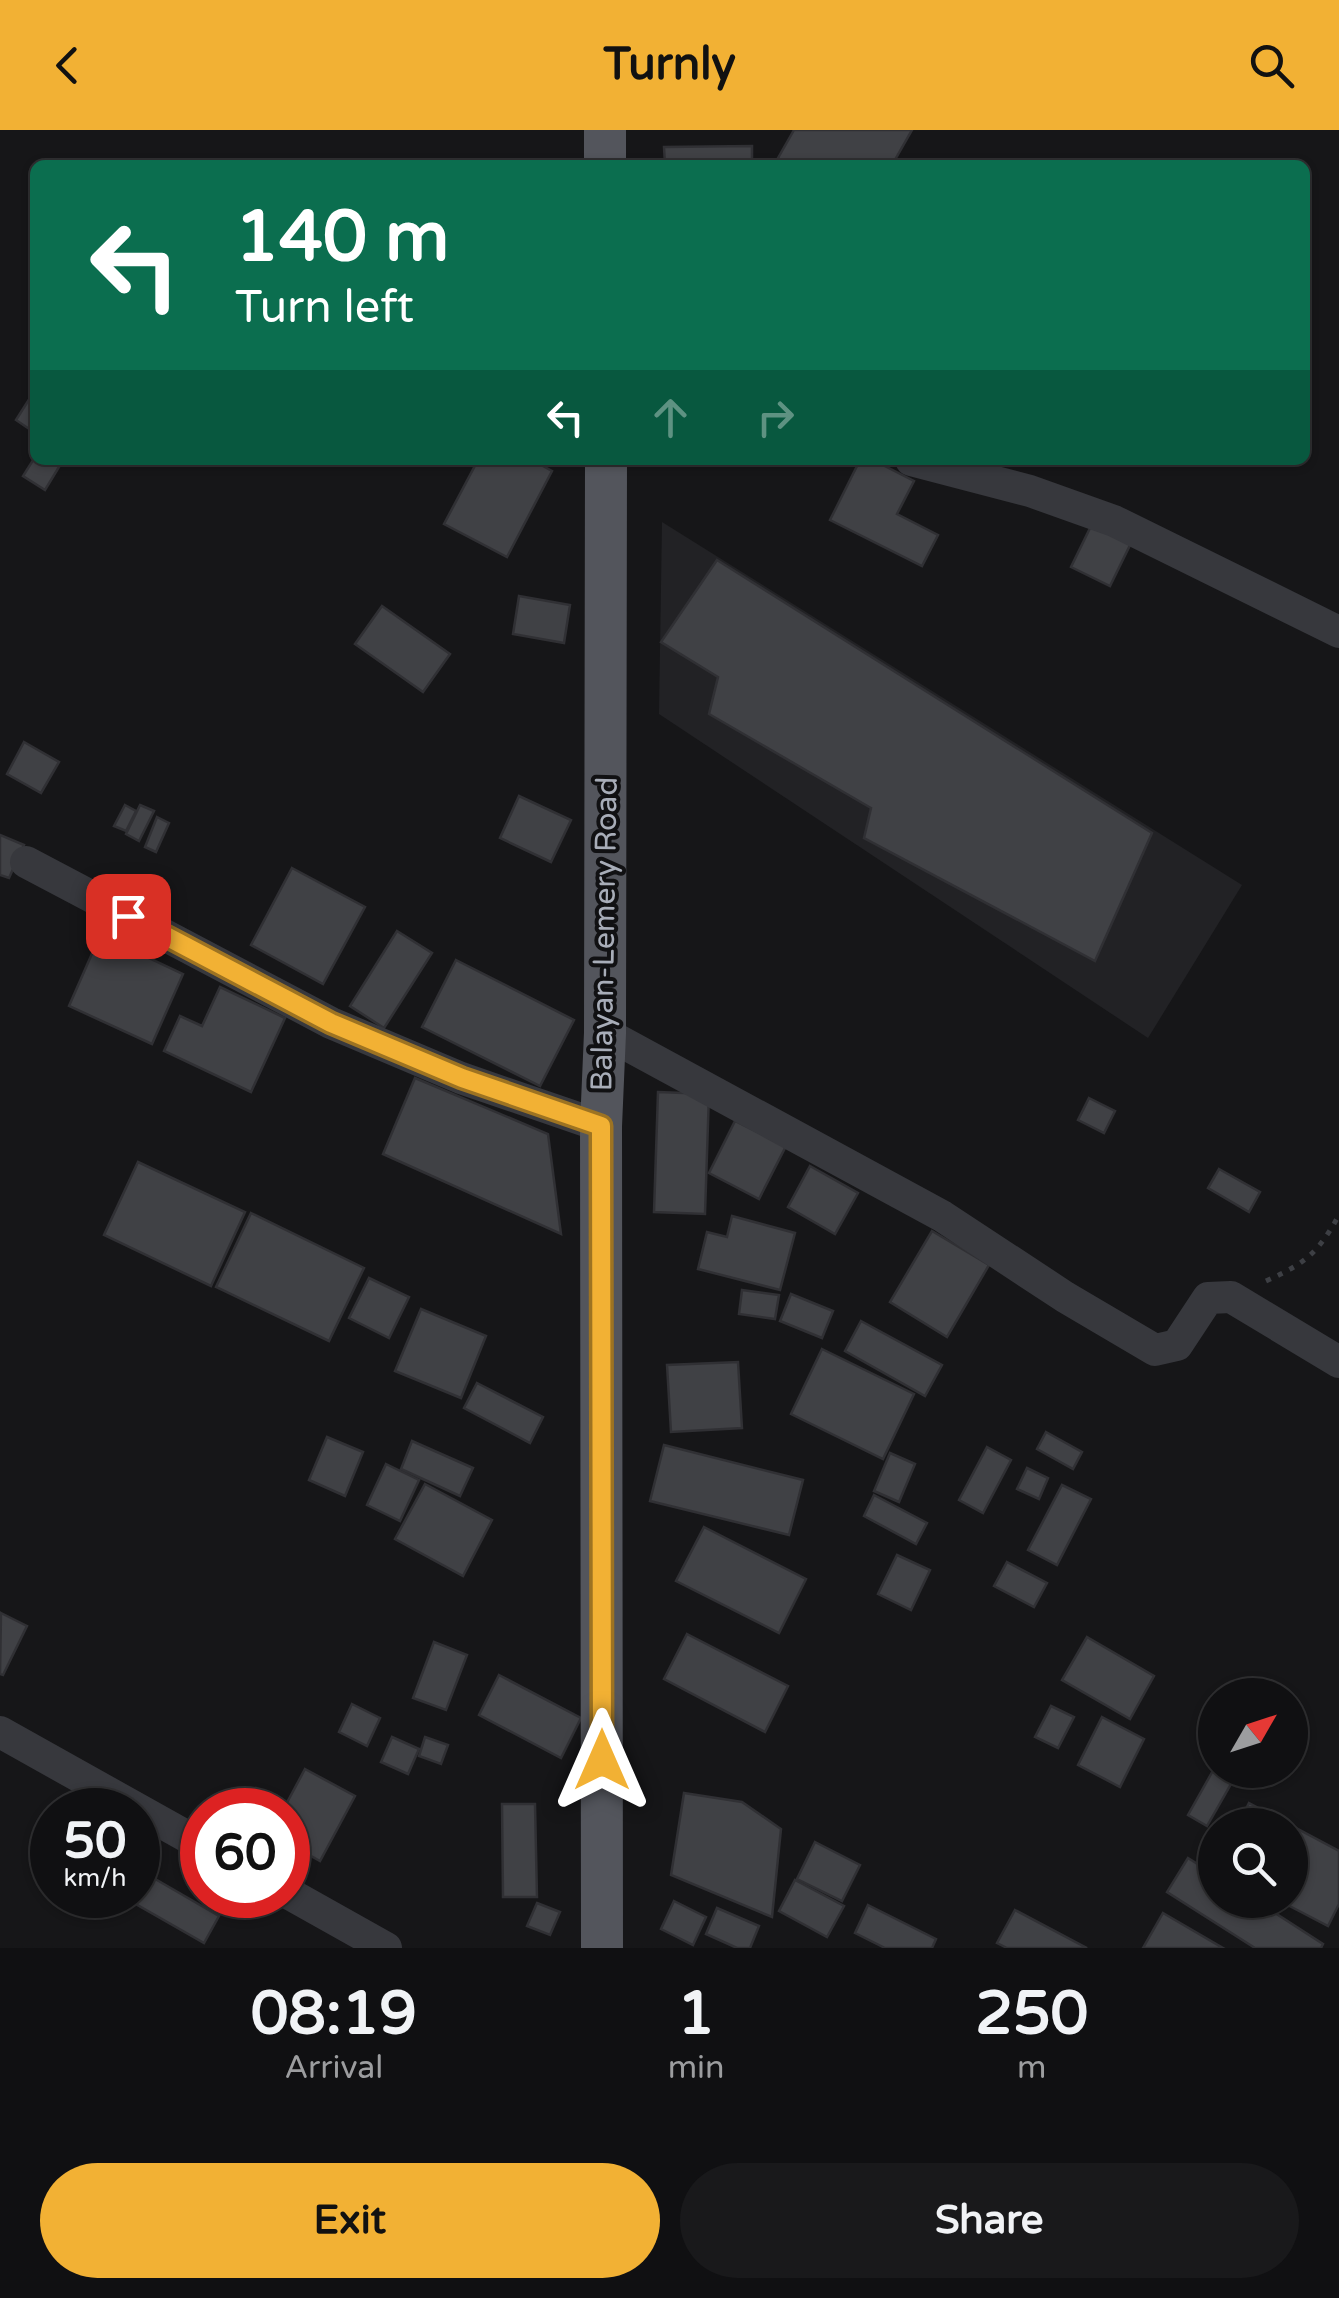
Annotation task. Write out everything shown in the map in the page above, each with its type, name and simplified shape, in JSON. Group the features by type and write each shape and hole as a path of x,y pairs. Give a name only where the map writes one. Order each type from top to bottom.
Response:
{"main road":[{"path":"605,130 605,160"},
{"name":"Balayan-Lemery Road","path":"602,1948 601,1126 605,1033 606,465"}],"street":[{"path":"931,465 1030,491 1114,521 1339,632"},
{"path":"26,862 331,1023 462,1078 601,1126"},
{"path":"605,1033 942,1216 1065,1297 1155,1350 1177,1346 1208,1298 1231,1297 1339,1362"},
{"path":"0,1732 180,1833"},
{"path":"310,1905 386,1948"}],"path":[{"path":"1231,1297 1294,1269 1322,1246 1339,1214"}],"shaded area":[{"path":"662,522 1242,885 1148,1038 659,714"}],"building":[{"path":"794,130 912,130 895,160 778,158"},
{"path":"752,146 752,160 665,160 664,147"},
{"path":"30,398 30,430 16,420"},
{"path":"30,465 60,465 45,490 23,476"},
{"path":"475,465 541,465 552,471 507,557 444,524"},
{"path":"858,465 883,465 914,481 897,514 938,535 922,566 830,520"},
{"path":"1094,520 1133,539 1110,586 1071,567"},
{"path":"717,560 1152,833 1095,961 864,838 871,808 709,714 718,677 661,642"},
{"path":"519,596 570,605 564,643 513,634"},
{"path":"382,606 450,654 423,692 355,644"},
{"path":"24,742 59,762 41,793 7,774"},
{"path":"519,796 571,820 551,862 500,838"},
{"path":"125,805 136,811 126,831 114,826"},
{"path":"140,805 154,811 139,841 126,834"},
{"path":"157,817 169,823 156,852 145,847"},
{"path":"0,835 24,845 9,878 0,875"},
{"path":"292,868 365,907 323,984 251,945"},
{"path":"109,915 145,932 136,952 183,974 152,1044 69,1006"},
{"path":"397,931 432,953 384,1028 350,1006"},
{"path":"456,960 574,1020 540,1086 422,1027"},
{"path":"220,987 285,1018 251,1092 164,1051 180,1016 202,1026"},
{"path":"415,1078 548,1134 561,1234 383,1154"},
{"path":"658,1092 709,1094 705,1214 654,1212"},
{"path":"1089,1098 1115,1111 1104,1133 1078,1120"},
{"path":"735,1121 786,1146 759,1199 709,1173"},
{"path":"138,1162 245,1212 211,1286 104,1235"},
{"path":"810,1166 858,1193 835,1234 788,1207"},
{"path":"1219,1169 1260,1192 1249,1212 1208,1188"},
{"path":"251,1213 364,1268 329,1341 216,1287"},
{"path":"732,1216 795,1233 780,1290 698,1269 707,1232 727,1237"},
{"path":"932,1231 989,1265 947,1337 890,1302"},
{"path":"369,1278 409,1297 389,1338 349,1318"},
{"path":"742,1290 779,1295 775,1319 739,1314"},
{"path":"791,1294 833,1311 822,1338 780,1321"},
{"path":"421,1309 486,1336 461,1398 395,1371"},
{"path":"861,1321 942,1365 925,1396 845,1351"},
{"path":"822,1349 914,1394 883,1459 791,1414"},
{"path":"738,1362 742,1428 671,1432 667,1365"},
{"path":"477,1383 543,1417 530,1443 464,1408"},
{"path":"1046,1432 1082,1452 1073,1469 1037,1449"},
{"path":"327,1437 363,1452 345,1496 309,1480"},
{"path":"412,1441 473,1468 460,1496 401,1469"},
{"path":"664,1445 803,1480 789,1535 650,1501"},
{"path":"987,1447 1011,1460 983,1513 959,1500"},
{"path":"890,1453 915,1464 899,1502 874,1491"},
{"path":"386,1464 419,1480 400,1521 367,1505"},
{"path":"1027,1468 1048,1478 1039,1499 1017,1489"},
{"path":"425,1484 492,1520 463,1576 395,1539"},
{"path":"1062,1485 1091,1499 1057,1565 1028,1550"},
{"path":"874,1495 927,1523 916,1544 864,1516"},
{"path":"704,1527 806,1579 779,1633 676,1581"},
{"path":"897,1555 930,1570 911,1610 878,1594"},
{"path":"1007,1562 1047,1583 1034,1607 994,1586"},
{"path":"1,1613 27,1626 3,1675 0,1674"},
{"path":"687,1634 788,1686 765,1732 664,1679"},
{"path":"1087,1637 1154,1676 1130,1719 1062,1680"},
{"path":"434,1642 467,1655 446,1710 413,1698"},
{"path":"499,1675 581,1718 561,1758 479,1715"},
{"path":"352,1704 380,1718 367,1746 339,1732"},
{"path":"1051,1706 1074,1717 1058,1748 1035,1737"},
{"path":"1102,1717 1144,1739 1120,1787 1078,1765"},
{"path":"392,1737 419,1749 408,1774 381,1762"},
{"path":"425,1737 448,1745 441,1764 419,1756"},
{"path":"305,1769 355,1796 320,1861 310,1855 310,1788 295,1788"},
{"path":"1203,1788 1229,1788 1217,1808 1198,1808 1198,1821 1188,1815"},
{"path":"684,1793 742,1802 781,1829 772,1917 671,1875"},
{"path":"502,1804 535,1804 537,1897 503,1897"},
{"path":"1308,1834 1339,1851 1339,1904 1328,1926 1308,1916"},
{"path":"815,1842 860,1865 842,1901 797,1879"},
{"path":"1188,1858 1198,1864 1198,1912 1167,1892"},
{"path":"795,1880 844,1906 827,1937 779,1911"},
{"path":"160,1882 180,1893 180,1918 218,1918 204,1943 160,1918"},
{"path":"674,1901 706,1917 693,1945 661,1929"},
{"path":"537,1903 560,1912 550,1935 527,1926"},
{"path":"868,1905 936,1939 932,1948 885,1948 855,1933"},
{"path":"717,1908 759,1926 750,1948 737,1948 706,1934"},
{"path":"1015,1910 1087,1948 1007,1948 997,1943"},
{"path":"1163,1913 1223,1948 1143,1948"},
{"path":"1208,1918 1283,1918 1323,1944 1321,1948 1255,1948"}],"route":[{"path":"128,916 331,1023 462,1078 601,1126 602,1760"}]}
